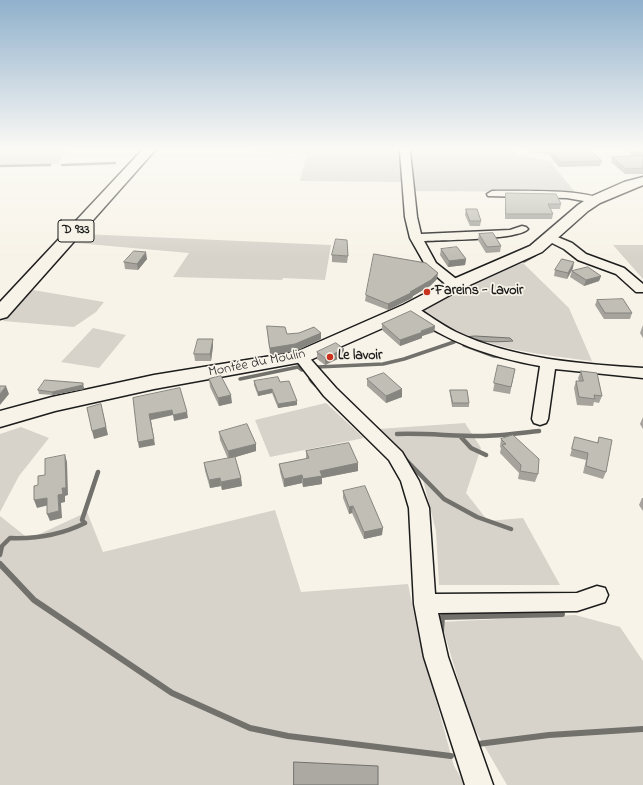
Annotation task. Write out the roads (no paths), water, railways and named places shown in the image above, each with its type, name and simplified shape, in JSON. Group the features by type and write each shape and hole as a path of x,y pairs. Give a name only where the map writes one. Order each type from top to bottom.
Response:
{"street":[{"name":"D 933","path":"0,313 117,185"},
{"path":"408,185 411,216 416,238 431,265 455,286"},
{"name":"Montée du Moulin","path":"0,419 52,404 154,382 269,364 301,357 410,309 455,286 536,249 583,208 595,200 632,185"},
{"path":"492,194 567,195 595,200"},
{"path":"416,238 510,233 522,228"},
{"path":"550,238 568,246 582,257 620,271 641,289"},
{"path":"410,309 425,320 465,341 523,359 548,364 643,373"},
{"path":"301,357 330,392 396,456 410,481 419,508 425,604 436,657 478,785"},
{"path":"540,419 548,364"},
{"path":"425,604 577,602 597,595"}],"waterway":[{"path":"524,261 535,255"},
{"path":"319,370 317,367 383,364 404,359 454,342"},
{"path":"464,345 494,356 503,357"},
{"path":"240,379 298,367 302,370"},
{"path":"310,379 316,385"},
{"path":"397,434 487,436 539,431"},
{"path":"460,436 471,448 486,455"},
{"path":"405,459 444,499 477,517 511,529"},
{"path":"0,555 2,546 10,538 30,538 49,535 67,531 85,523 82,520 98,472"},
{"path":"0,564 34,600 172,693 250,728 288,736 451,756"},
{"path":"441,631 442,617 562,614"},
{"path":"478,744 549,735 643,729"}],"place":[{"name":"Fareins - Lavoir","path":"427,292"},
{"name":"Le lavoir","path":"330,357"}]}
